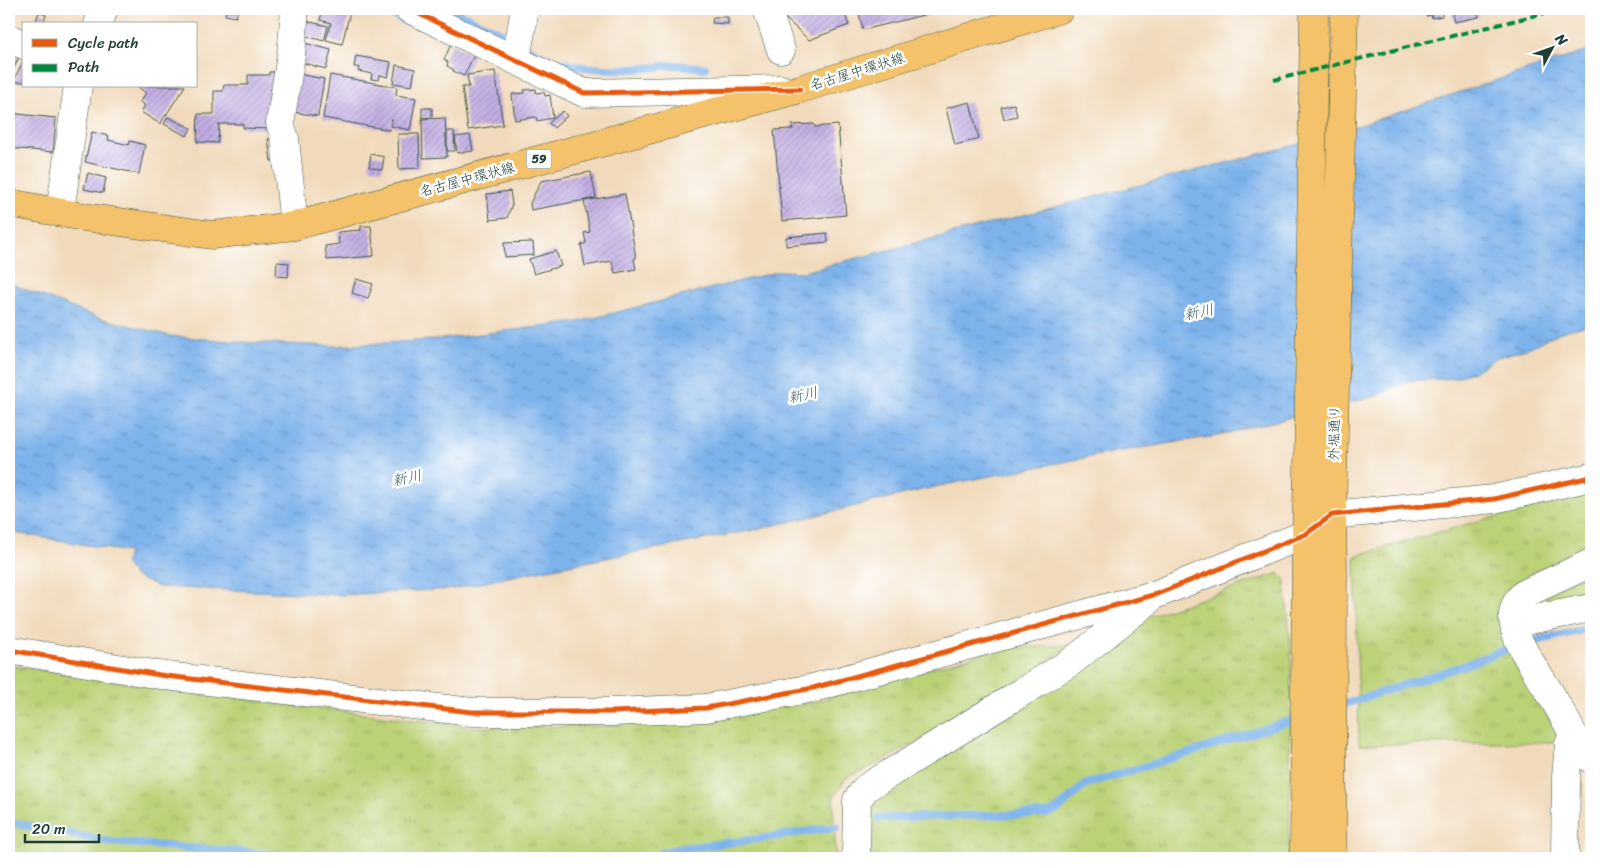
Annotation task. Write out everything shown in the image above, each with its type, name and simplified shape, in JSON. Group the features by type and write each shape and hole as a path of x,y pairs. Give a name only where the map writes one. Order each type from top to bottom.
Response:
{"main road":[{"name":"名古屋中環状線","path":"9,203 212,235 294,226 800,89 1060,9"},
{"name":"外堀通り","path":"1314,9 1321,472 1332,515 1332,858"},
{"name":"外堀通り","path":"1304,858 1306,534 1321,472 1344,9"}],"street":[{"path":"99,22 104,9"},
{"path":"294,226 286,139 280,123 291,55 295,9"},
{"path":"409,9 584,93 800,89"},
{"path":"516,60 526,9"},
{"path":"767,9 781,50"},
{"path":"9,38 22,44"},
{"path":"60,212 78,88"},
{"path":"9,650 166,676 472,712 613,712 706,708 813,688 1157,594 1306,534 1332,515 1494,499 1591,477"},
{"path":"1591,563 1524,594 1516,602 1513,613 1514,623 1524,653 1547,688 1573,734 1591,759"},
{"path":"856,858 857,800 866,788 1071,662 1157,594"},
{"path":"1514,623 1591,608"},
{"path":"1564,858 1566,776 1569,744 1573,734"}],"green space":[{"path":"1591,494 1591,545 1531,573 1507,590 1503,611 1559,726 1556,742 1359,745 1355,556 1482,520"},
{"path":"1591,571 1591,597 1546,606 1545,593"},
{"path":"1279,573 1285,581 1291,652 1289,858 863,858 871,800 1091,661 1113,650 1152,615"},
{"path":"1071,645 982,706 867,769 846,778 833,799 836,858 9,858 9,665 183,692 474,727 607,726 708,717 810,703 998,649"}],"water":[{"name":"新川","path":"1591,50 1591,324 1558,333 1526,349 1495,358 1475,371 1455,378 1408,381 1379,395 1216,436 1115,452 939,486 759,529 453,589 342,595 159,587 134,576 125,564 128,552 9,532 9,283 96,317 171,336 241,342 333,346 432,340 578,322 780,271 803,272 1318,139"}],"building":[{"path":"227,9 238,9 236,17 225,15"},
{"path":"323,9 341,9 350,12 342,44 326,40 331,23 320,20"},
{"path":"731,9 755,9 756,11 731,11"},
{"path":"781,9 843,9 849,25 809,40 785,18"},
{"path":"858,9 948,9 863,30"},
{"path":"1424,9 1441,9 1442,16 1432,18 1431,15 1426,16"},
{"path":"1451,9 1477,9 1479,17 1454,22"},
{"path":"39,12 46,15 44,22 36,22"},
{"path":"713,17 728,17 728,24 712,23"},
{"path":"306,21 328,26 324,41 302,35"},
{"path":"304,43 331,50 326,69 300,62"},
{"path":"451,44 474,55 464,76 453,71 447,66 448,62 444,60"},
{"path":"9,52 19,57 9,79"},
{"path":"356,56 391,62 388,77 380,75 379,80 371,79 372,74 358,71 359,67 354,67"},
{"path":"22,63 22,82 13,82"},
{"path":"396,65 415,69 412,86 393,83"},
{"path":"495,71 503,125 468,130 462,87 469,87 467,75"},
{"path":"269,72 279,72 279,88 271,88 271,129 243,128 243,124 219,124 218,143 197,142 198,114 214,114 214,91 223,91 224,85 248,85 248,75 269,75"},
{"path":"298,74 324,79 318,116 292,112"},
{"path":"330,75 397,87 396,95 416,98 410,130 391,126 392,119 390,130 323,118"},
{"path":"140,88 184,88 160,124 141,112 145,105 140,102 146,93"},
{"path":"536,89 536,93 544,92 545,96 550,95 553,118 537,121 536,117 515,120 512,94 525,93 524,90"},
{"path":"970,102 979,139 955,145 946,108"},
{"path":"1014,104 1017,116 1004,119 1001,107"},
{"path":"422,108 432,108 432,117 422,118"},
{"path":"563,111 567,116 554,128 549,123"},
{"path":"9,113 56,118 53,152 9,148"},
{"path":"168,117 191,128 187,136 164,124"},
{"path":"445,118 447,157 423,158 422,119"},
{"path":"814,124 815,127 838,125 846,215 782,221 774,130 793,129 792,125"},
{"path":"447,131 454,131 455,151 447,151"},
{"path":"92,132 109,136 108,140 129,145 130,141 145,145 139,174 85,162"},
{"path":"398,134 419,134 420,168 399,169"},
{"path":"470,135 473,151 457,153 455,137"},
{"path":"280,138 282,160 271,161 268,139"},
{"path":"371,154 384,157 382,170 369,167"},
{"path":"591,172 596,198 531,210 530,203 541,181"},
{"path":"88,173 106,178 103,193 84,189"},
{"path":"510,191 512,204 507,218 490,220 487,194"},
{"path":"625,194 636,258 634,259 636,269 615,273 612,261 585,266 581,245 586,243 584,233 590,232 584,201"},
{"path":"361,226 371,226 374,256 327,260 325,246 339,244 338,232 361,230"},
{"path":"827,233 828,242 786,246 786,237"},
{"path":"533,242 534,255 505,257 504,243"},
{"path":"556,251 561,266 534,274 529,259"},
{"path":"277,262 289,263 288,277 276,276"},
{"path":"356,279 373,284 368,298 352,293"}],"waterway":[{"path":"380,9 408,22"},
{"path":"449,9 506,35"},
{"path":"530,49 557,61 602,69 632,69 674,65 705,68"},
{"path":"1531,642 1591,628"},
{"path":"1339,706 1465,665 1507,649"},
{"path":"879,818 1047,814 1057,810 1086,784 1299,718"},
{"path":"9,822 111,842 321,858"},
{"path":"655,858 663,852 682,848 837,827"}],"marked path":[{"path":"1274,80 1561,9"}],"cycle path":[{"path":"409,9 584,93 800,89"},
{"path":"9,650 166,676 472,712 613,712 706,708 813,688 1157,594 1306,534 1332,515 1494,499 1591,477"}]}
